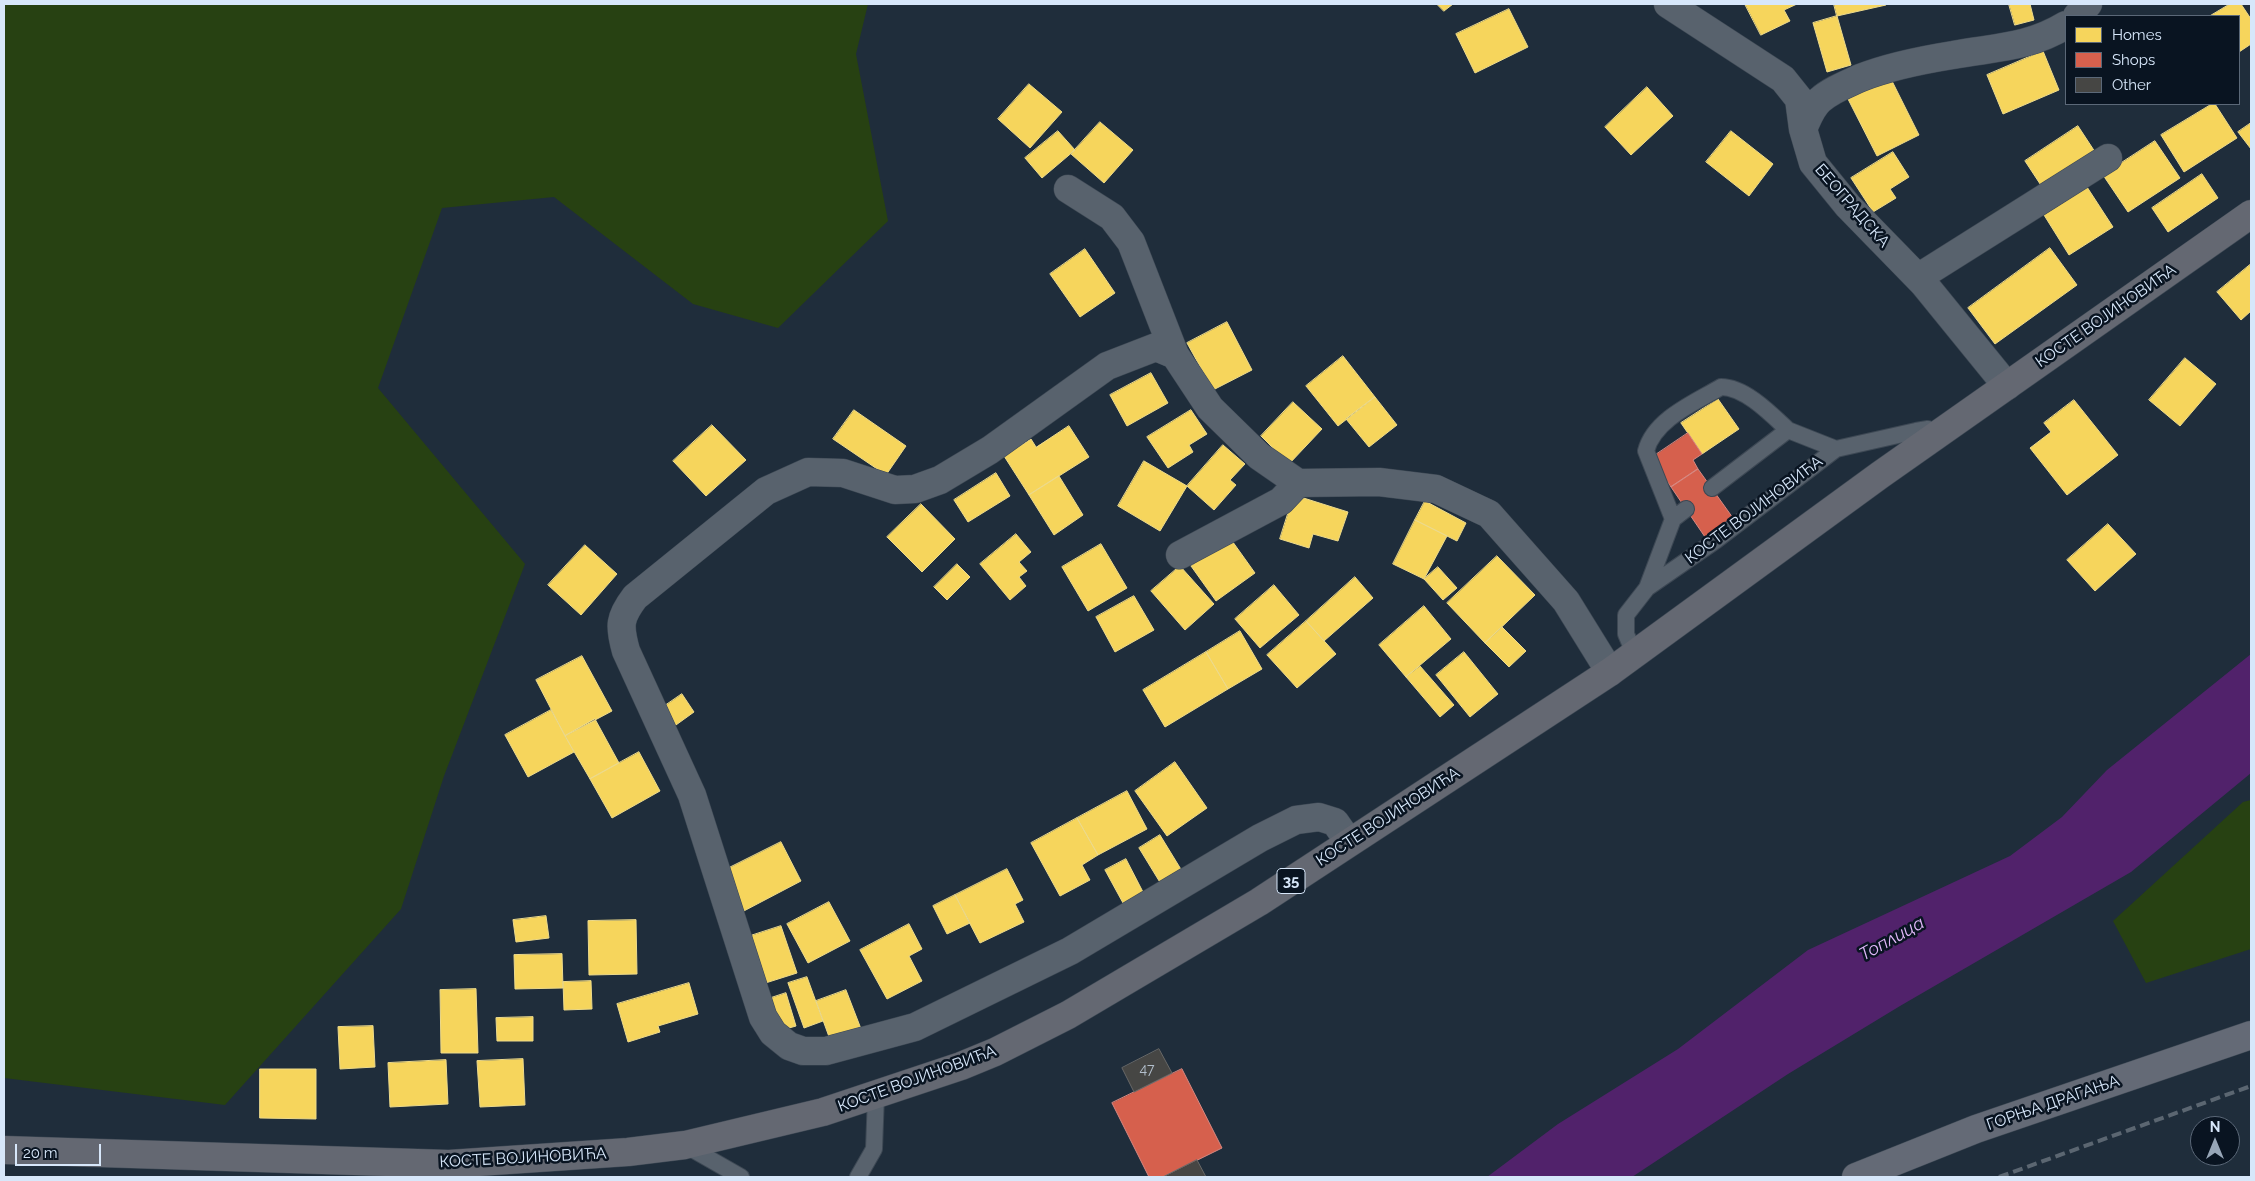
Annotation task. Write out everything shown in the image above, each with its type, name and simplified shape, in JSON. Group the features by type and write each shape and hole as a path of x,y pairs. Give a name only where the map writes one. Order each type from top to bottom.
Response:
{"main road":[{"name":"КОСТЕ ВОЈИНОВИЋА","path":"4,1150 182,1154 449,1164 618,1153 685,1146 779,1124 876,1096 962,1066 1030,1035 1259,902 1610,672 1937,435 2251,214"}],"street":[{"name":"БЕОГРАДСКА","path":"1668,4 1783,79 1799,99 1803,129 1813,163 1848,206 1924,284 2007,386"},
{"path":"2077,15 2088,4"},
{"path":"1803,129 1811,110 1821,99 1843,85 1875,72 1952,55 2027,44 2047,36 2065,26"},
{"path":"1924,284 1923,277 1927,272 2108,158"},
{"path":"1068,189 1112,217 1131,242 1175,355 1210,408 1259,456 1298,483 1379,482 1436,489 1489,514 1566,601 1610,672"},
{"path":"1175,355 1156,347 1107,366 990,450 940,480 915,490 895,490 843,473 808,472 766,491 635,597 625,609 619,628 626,651 692,795 763,1017 773,1033 789,1046 803,1051 826,1051 915,1027 1070,951 1260,838 1296,820 1320,818 1335,822 1349,842"},
{"path":"1180,555 1281,500 1298,483"},
{"name":"ГОРЊА ДРАГАЊА","path":"1856,1177 1976,1129 2251,1035"}],"lane":[{"path":"1672,519 1646,450 1653,434 1672,417 1721,386 1730,386 1758,404 1788,430 1836,449"},
{"name":"КОСТЕ ВОЈИНОВИЋА","path":"1634,654 1626,634 1626,616 1646,588 1715,541 1836,449 1928,429 1937,435"},
{"path":"1712,488 1788,430"},
{"path":"1646,588 1672,519 1686,509"},
{"path":"858,1177 874,1149 876,1096"},
{"path":"685,1146 741,1177"}],"green space":[{"path":"4,4 868,4 856,54 888,221 778,328 693,304 554,197 442,208 378,388 525,564 444,776 401,909 225,1105 4,1078"},
{"path":"2251,800 2251,949 2146,983 2113,921 2243,802"}],"water":[{"name":"Топлица","path":"2251,654 2251,773 2131,872 1900,1006 1788,1074 1632,1177 1487,1177 1558,1124 1678,1049 1808,950 2010,856 2062,817 2107,770"}],"building: Homes":[{"path":"1437,4 1453,4 1444,11"},
{"path":"1745,4 1797,4 1784,10 1790,21 1761,35"},
{"path":"1834,4 1886,4 1886,5 1837,16"},
{"path":"2009,4 2030,4 2034,20 2015,25"},
{"path":"2230,4 2241,4 2251,19 2251,44 2240,51 2240,15 2212,15"},
{"path":"1509,9 1528,47 1475,73 1456,34"},
{"path":"1837,16 1851,65 1827,72 1813,23"},
{"path":"2043,51 2059,90 2003,114 1987,75"},
{"path":"1890,77 1919,135 1877,156 1848,99"},
{"path":"1029,84 1062,112 1030,148 998,119"},
{"path":"1647,87 1673,116 1631,155 1605,127"},
{"path":"2210,105 2216,105 2237,138 2184,172 2161,135"},
{"path":"1100,122 1133,150 1104,183 1071,154"},
{"path":"2251,123 2251,149 2238,132"},
{"path":"2078,126 2099,158 2046,193 2025,161"},
{"path":"1058,131 1075,150 1042,178 1025,158"},
{"path":"1731,131 1773,164 1749,196 1706,162"},
{"path":"2155,141 2180,178 2128,212 2103,175"},
{"path":"1893,152 1909,177 1890,189 1896,198 1873,212 1851,178"},
{"path":"2202,174 2218,198 2168,232 2152,208"},
{"path":"2087,187 2113,227 2069,255 2044,215"},
{"path":"2050,248 2077,285 1995,344 1968,308"},
{"path":"1085,249 1115,293 1080,317 1050,274"},
{"path":"2251,264 2251,311 2241,320 2217,292"},
{"path":"1227,322 1252,370 1213,390 1187,343"},
{"path":"1343,356 1375,397 1338,426 1306,386"},
{"path":"2185,358 2216,384 2180,426 2149,400"},
{"path":"1151,373 1168,403 1127,426 1110,395"},
{"path":"1375,397 1397,425 1369,447 1346,419"},
{"path":"1718,399 1739,429 1702,454 1681,423"},
{"path":"2074,400 2118,455 2067,495 2030,448 2051,432 2044,423"},
{"path":"1293,402 1322,429 1289,464 1261,436"},
{"path":"854,410 906,446 886,475 833,439"},
{"path":"1191,410 1207,434 1189,445 1193,452 1168,468 1147,437"},
{"path":"712,425 746,460 706,496 673,461"},
{"path":"1069,426 1089,457 1029,495 1004,456 1031,439 1036,447"},
{"path":"1223,445 1245,464 1230,480 1236,485 1214,510 1187,486"},
{"path":"1144,461 1187,486 1160,531 1118,506"},
{"path":"996,473 1010,496 968,522 954,500"},
{"path":"1059,476 1083,515 1054,535 1029,495"},
{"path":"1294,495 1348,512 1338,541 1313,534 1309,548 1280,539"},
{"path":"1425,501 1466,523 1457,541 1415,520"},
{"path":"921,504 955,539 922,572 887,537"},
{"path":"1415,520 1447,536 1424,579 1393,564"},
{"path":"2108,524 2136,554 2095,591 2067,560"},
{"path":"1016,534 1031,552 1019,562 1027,571 1019,577 1026,586 1010,600 980,564"},
{"path":"1230,538 1255,573 1216,601 1191,566"},
{"path":"1101,544 1127,588 1088,611 1062,567"},
{"path":"585,545 617,574 581,615 548,585"},
{"path":"1497,556 1535,595 1485,643 1447,603"},
{"path":"957,564 970,577 947,600 934,587"},
{"path":"1180,566 1214,604 1185,630 1151,591"},
{"path":"1438,567 1457,588 1443,600 1424,579"},
{"path":"1355,577 1373,598 1324,641 1306,621"},
{"path":"1274,585 1299,615 1260,648 1235,619"},
{"path":"1134,596 1154,630 1115,652 1096,617"},
{"path":"1424,606 1451,639 1406,677 1379,645"},
{"path":"1306,621 1336,654 1297,688 1267,655"},
{"path":"1502,627 1526,651 1509,667 1485,643"},
{"path":"1240,631 1262,669 1228,689 1206,652"},
{"path":"1206,652 1228,689 1165,727 1143,690"},
{"path":"1464,652 1498,694 1470,717 1436,675"},
{"path":"582,656 612,711 565,736 536,680"},
{"path":"1420,666 1454,705 1440,717 1406,677"},
{"path":"682,694 694,712 669,730 656,712"},
{"path":"551,710 574,752 528,777 505,735"},
{"path":"595,719 619,763 590,779 565,736"},
{"path":"639,752 660,791 612,818 590,779"},
{"path":"1175,762 1207,808 1167,836 1135,791"},
{"path":"1127,791 1147,829 1098,855 1077,818"},
{"path":"1077,818 1098,855 1082,865 1090,880 1060,896 1031,843"},
{"path":"1160,835 1182,871 1161,884 1139,848"},
{"path":"781,842 801,881 740,913 725,870"},
{"path":"1126,859 1143,892 1123,903 1105,870"},
{"path":"1007,869 1023,900 1015,904 1024,922 980,943 955,895"},
{"path":"955,895 970,923 947,934 933,906"},
{"path":"829,902 850,941 808,963 787,924"},
{"path":"546,916 549,938 516,942 513,920"},
{"path":"636,920 637,974 589,975 588,921"},
{"path":"909,924 922,949 909,956 922,981 887,999 860,950"},
{"path":"781,926 797,973 756,986 741,939"},
{"path":"562,954 563,988 515,989 514,955"},
{"path":"807,977 823,1021 804,1028 788,983"},
{"path":"591,981 592,1009 564,1010 563,982"},
{"path":"689,983 698,1014 658,1026 660,1032 628,1042 617,1004"},
{"path":"476,989 478,1053 441,1053 440,990"},
{"path":"846,990 863,1034 832,1045 816,1001"},
{"path":"786,993 796,1026 775,1032 765,1000"},
{"path":"533,1017 533,1041 497,1041 496,1018"},
{"path":"373,1026 375,1067 340,1069 338,1027"},
{"path":"523,1059 525,1105 480,1107 477,1061"},
{"path":"446,1060 448,1104 390,1107 388,1063"},
{"path":"260,1069 316,1069 316,1119 260,1118"}],"building: Shops":[{"path":"1688,433 1702,454 1693,460 1698,469 1671,487 1651,458"},
{"path":"1698,469 1733,518 1705,537 1671,487"},
{"path":"1182,1069 1222,1148 1163,1177 1149,1177 1112,1103"}],"building: Other":[{"path":"1159,1049 1172,1073 1134,1092 1122,1068"},
{"path":"1197,1160 1206,1177 1163,1177"}],"railway":[{"path":"1999,1177 2251,1086"}]}
